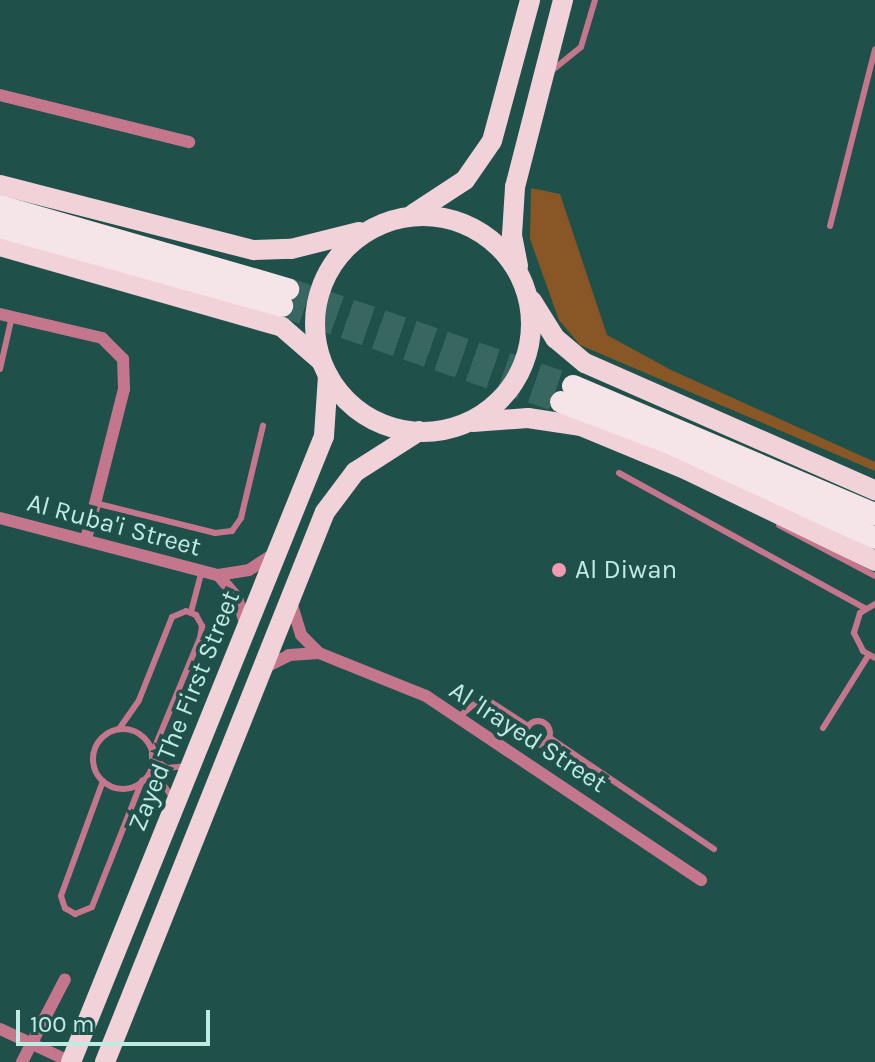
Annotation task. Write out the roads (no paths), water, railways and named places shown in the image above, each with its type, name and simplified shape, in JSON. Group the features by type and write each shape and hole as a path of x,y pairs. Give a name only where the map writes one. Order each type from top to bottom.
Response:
{"highway":[{"path":"0,206 285,298 0,227"},
{"path":"875,514 567,394 875,538"}],"main road":[{"path":"0,185 254,250 291,249 367,231 405,217 447,195 492,141 530,0"},
{"path":"465,423 496,404 524,363 531,326 512,211 563,0"},
{"path":"405,217 433,216 473,228 506,254 555,338 585,363 875,490"},
{"path":"326,370 315,324 322,283 345,248 367,231"},
{"path":"0,246 282,327 313,350 326,370 367,415 419,431"},
{"name":"Zayed The First Street","path":"71,1062 324,436 326,370"},
{"path":"105,1062 291,597 338,491 374,456 419,431 512,418 559,421 687,470 875,561"}],"street":[{"path":"0,95 189,142"},
{"path":"6,315 102,338 123,359 124,389 86,539"},
{"name":"Al Ruba'i Street","path":"0,518 218,575 249,570 275,552"},
{"name":"Al Ruba'i Street","path":"218,575 237,598 246,626"},
{"path":"291,597 295,623 319,653"},
{"path":"263,669 289,655 319,653"},
{"name":"Al 'Irayed Street","path":"319,653 393,681 460,716 701,880"},
{"path":"22,1062 65,979"},
{"path":"0,1029 71,1062"}],"lane":[{"path":"543,78 581,47 595,0"},
{"path":"830,226 875,50"},
{"path":"0,369 6,315"},
{"path":"95,503 215,533 232,531 241,518 263,426"},
{"path":"818,463 875,483"},
{"path":"687,470 729,498 875,576"},
{"path":"619,473 865,608"},
{"path":"191,612 202,570"},
{"path":"823,728 872,657 854,633 865,608 875,604"},
{"path":"174,808 162,783 143,781 120,788 103,781 93,761 96,745 119,729 139,700 172,617 191,612"},
{"path":"103,781 61,896 65,908 75,914 92,907 202,632 200,620 191,612"},
{"path":"460,716 483,697 528,726 544,722 550,738 714,849"},
{"path":"521,758 531,743 528,726"},
{"path":"119,729 141,735 152,756 176,769 192,763"},
{"path":"531,743 544,744 550,738"}],"tunnel":[{"path":"288,289 573,386"},
{"path":"282,306 561,402"}],"place":[{"name":"Al Diwan","path":"559,570"}]}
